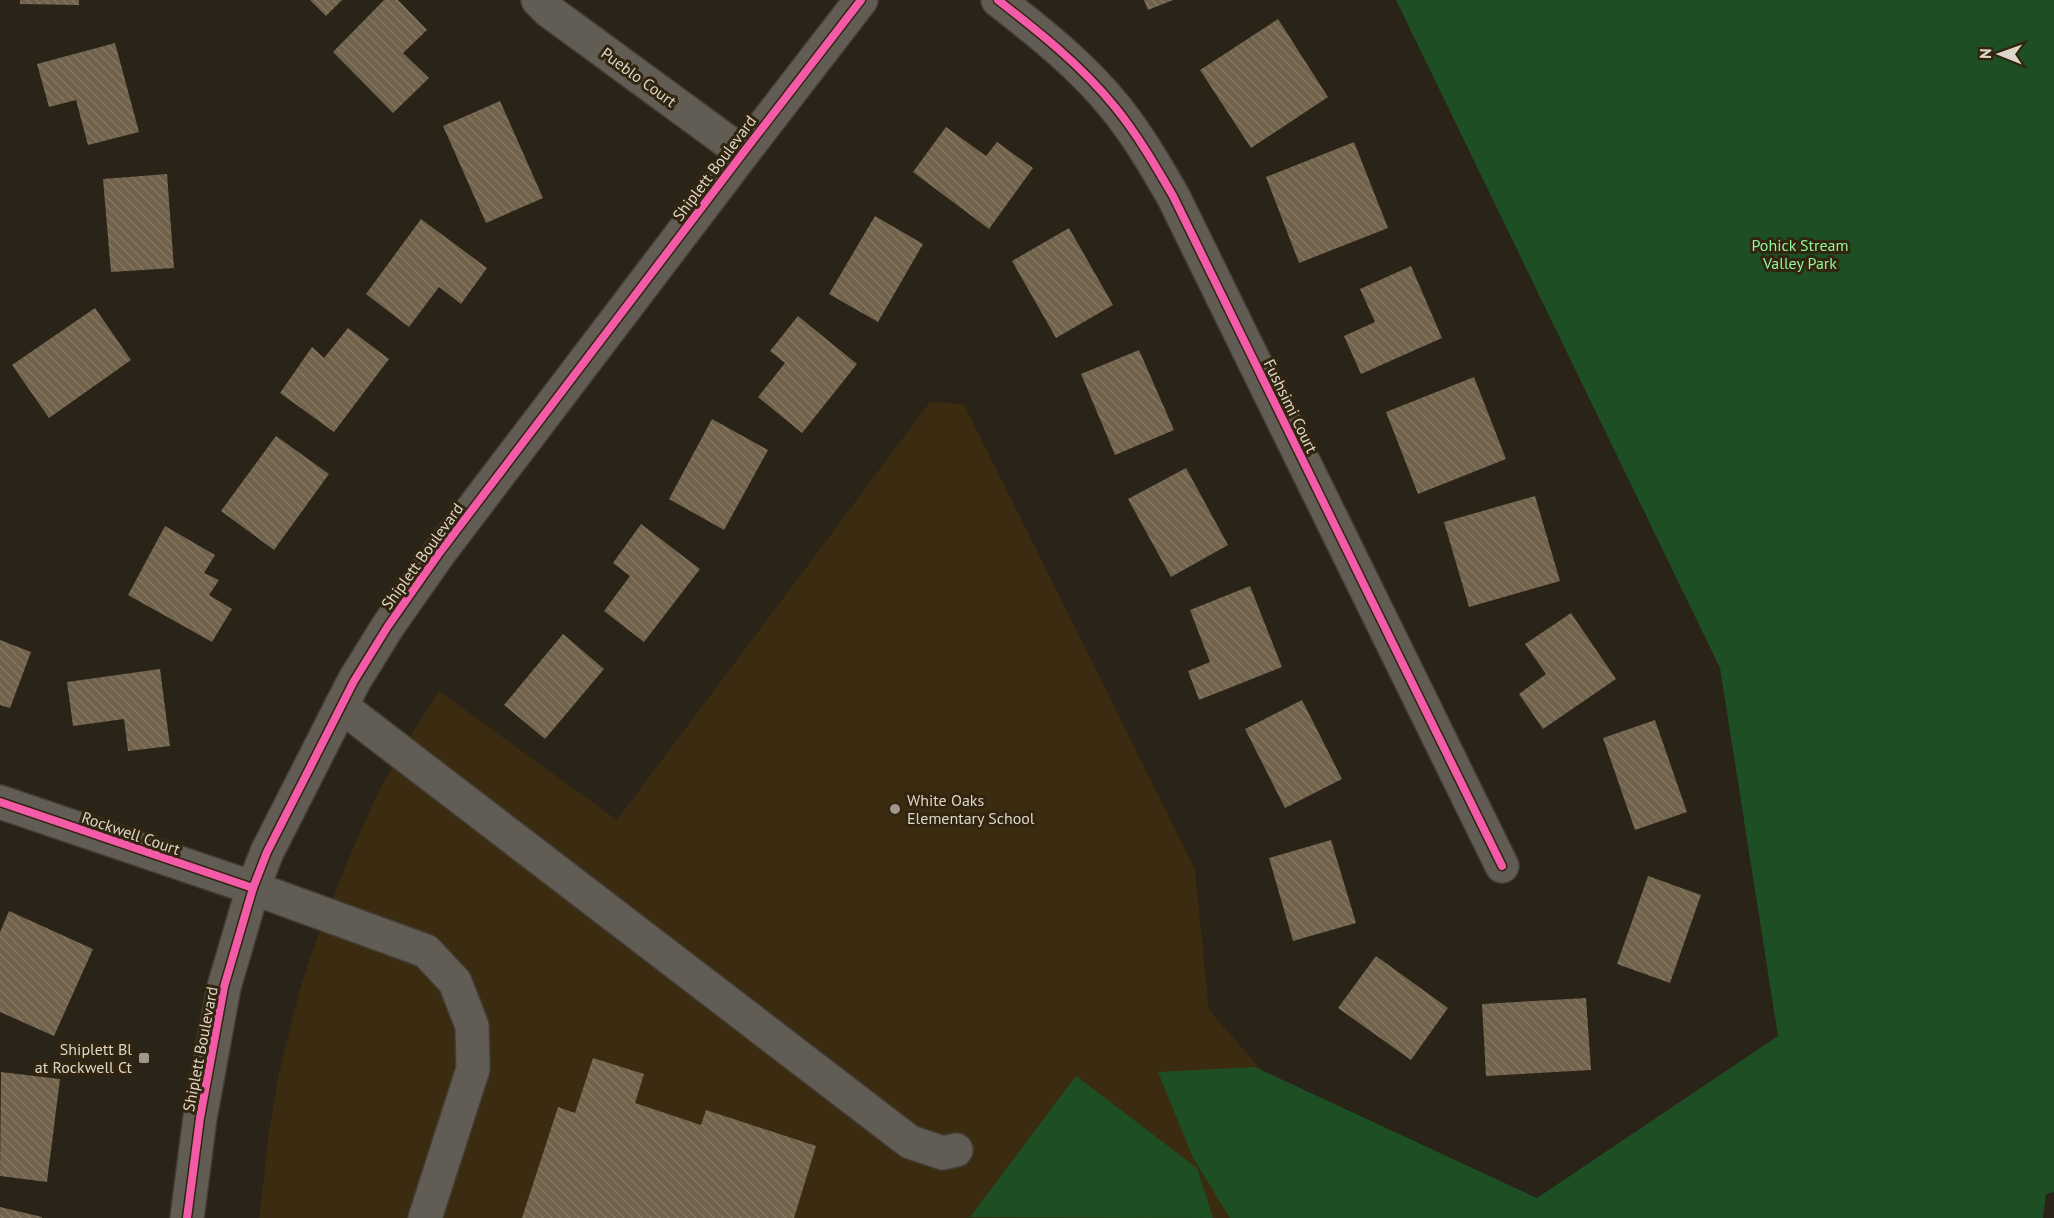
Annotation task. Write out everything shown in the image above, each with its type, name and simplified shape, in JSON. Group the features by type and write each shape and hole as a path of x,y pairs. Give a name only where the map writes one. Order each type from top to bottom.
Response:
{"street":[{"name":"Pueblo Court","path":"538,0 549,11 743,153"},
{"name":"Shiplett Boulevard","path":"187,1218 200,1118 224,987 253,888 267,852 341,706 388,626 441,552 861,0"},
{"name":"Fushsimi Court","path":"998,0 1073,62 1114,106 1149,155 1173,196 1502,866"},
{"path":"341,706 910,1142 943,1153 956,1150"},
{"name":"Rockwell Court","path":"0,802 253,888 426,951 455,982 472,1026 473,1069 425,1218"}],"shaded area":[{"name":"White Oaks Elementary School","path":"930,402 964,404 1195,869 1209,1010 1391,1218 259,1218 269,1132 279,1073 300,989 314,947 345,867 376,797 395,761 439,691 617,820"}],"green space":[{"name":"Pohick Stream Valley Park","path":"1396,0 2054,0 2054,1192 2046,1194 2043,1218 1230,1218 1193,1158 1158,1072 1255,1067 1537,1198 1778,1036 1720,668"},
{"path":"1076,1076 1197,1168 1213,1218 970,1217"}],"building":[{"path":"20,0 79,0 79,5 20,4"},
{"path":"310,0 342,0 326,16"},
{"path":"384,0 398,0 427,30 403,53 429,78 393,113 333,52"},
{"path":"1144,0 1173,0 1148,10"},
{"path":"1278,19 1328,97 1251,148 1200,70"},
{"path":"115,43 139,132 88,145 76,100 49,107 37,64"},
{"path":"500,101 543,198 486,223 443,126"},
{"path":"946,127 986,156 997,142 1033,168 989,229 913,172"},
{"path":"1354,142 1388,228 1299,263 1266,177"},
{"path":"167,174 174,268 111,272 103,179"},
{"path":"875,216 923,244 878,322 829,294"},
{"path":"421,219 487,268 461,304 439,287 409,327 366,294"},
{"path":"1069,228 1113,305 1056,338 1012,261"},
{"path":"1411,266 1442,338 1361,374 1344,336 1375,322 1360,289"},
{"path":"95,308 131,360 49,418 12,365"},
{"path":"798,316 857,364 802,433 758,397 785,363 770,351"},
{"path":"348,328 389,359 334,432 280,393 312,347 324,358"},
{"path":"1139,350 1174,430 1115,455 1081,374"},
{"path":"1474,377 1506,459 1418,494 1386,412"},
{"path":"712,419 768,450 724,530 669,499"},
{"path":"276,436 329,474 274,550 221,511"},
{"path":"1186,468 1228,545 1171,577 1128,499"},
{"path":"1535,496 1560,581 1469,607 1444,522"},
{"path":"641,524 700,569 644,642 604,611 630,576 613,563"},
{"path":"165,526 215,555 204,573 219,580 209,595 232,609 212,642 128,595"},
{"path":"1250,586 1282,667 1199,700 1188,671 1210,662 1190,610"},
{"path":"1571,613 1616,679 1543,729 1519,694 1546,674 1525,644"},
{"path":"563,634 604,669 545,739 504,705"},
{"path":"0,640 31,652 10,708 0,705"},
{"path":"160,669 170,746 128,751 124,719 73,726 67,682"},
{"path":"1302,700 1342,779 1285,808 1245,729"},
{"path":"1655,720 1687,812 1635,830 1603,738"},
{"path":"1331,840 1356,923 1293,941 1269,858"},
{"path":"1648,876 1701,895 1670,983 1617,964"},
{"path":"9,911 93,949 54,1036 0,1012 0,932"},
{"path":"1376,956 1448,1008 1411,1060 1338,1008"},
{"path":"1586,998 1591,1070 1486,1076 1482,1004"},
{"path":"593,1058 644,1074 635,1103 701,1125 706,1110 816,1146 794,1218 522,1218 558,1107 575,1113"},
{"path":"1,1072 60,1079 47,1182 0,1176"},
{"path":"0,1207 42,1217 42,1218 0,1218"}],"cycle path":[{"path":"187,1218 200,1118 224,987 253,888 267,852 354,681 388,626 440,552 861,0"},
{"path":"998,0 1059,50 1102,92 1131,128 1173,196 1502,866"},
{"path":"0,802 253,888"}],"place":[{"name":"White Oaks Elementary School","path":"895,809"},
{"name":"Shiplett Bl at Rockwell Ct","path":"144,1058"}]}
